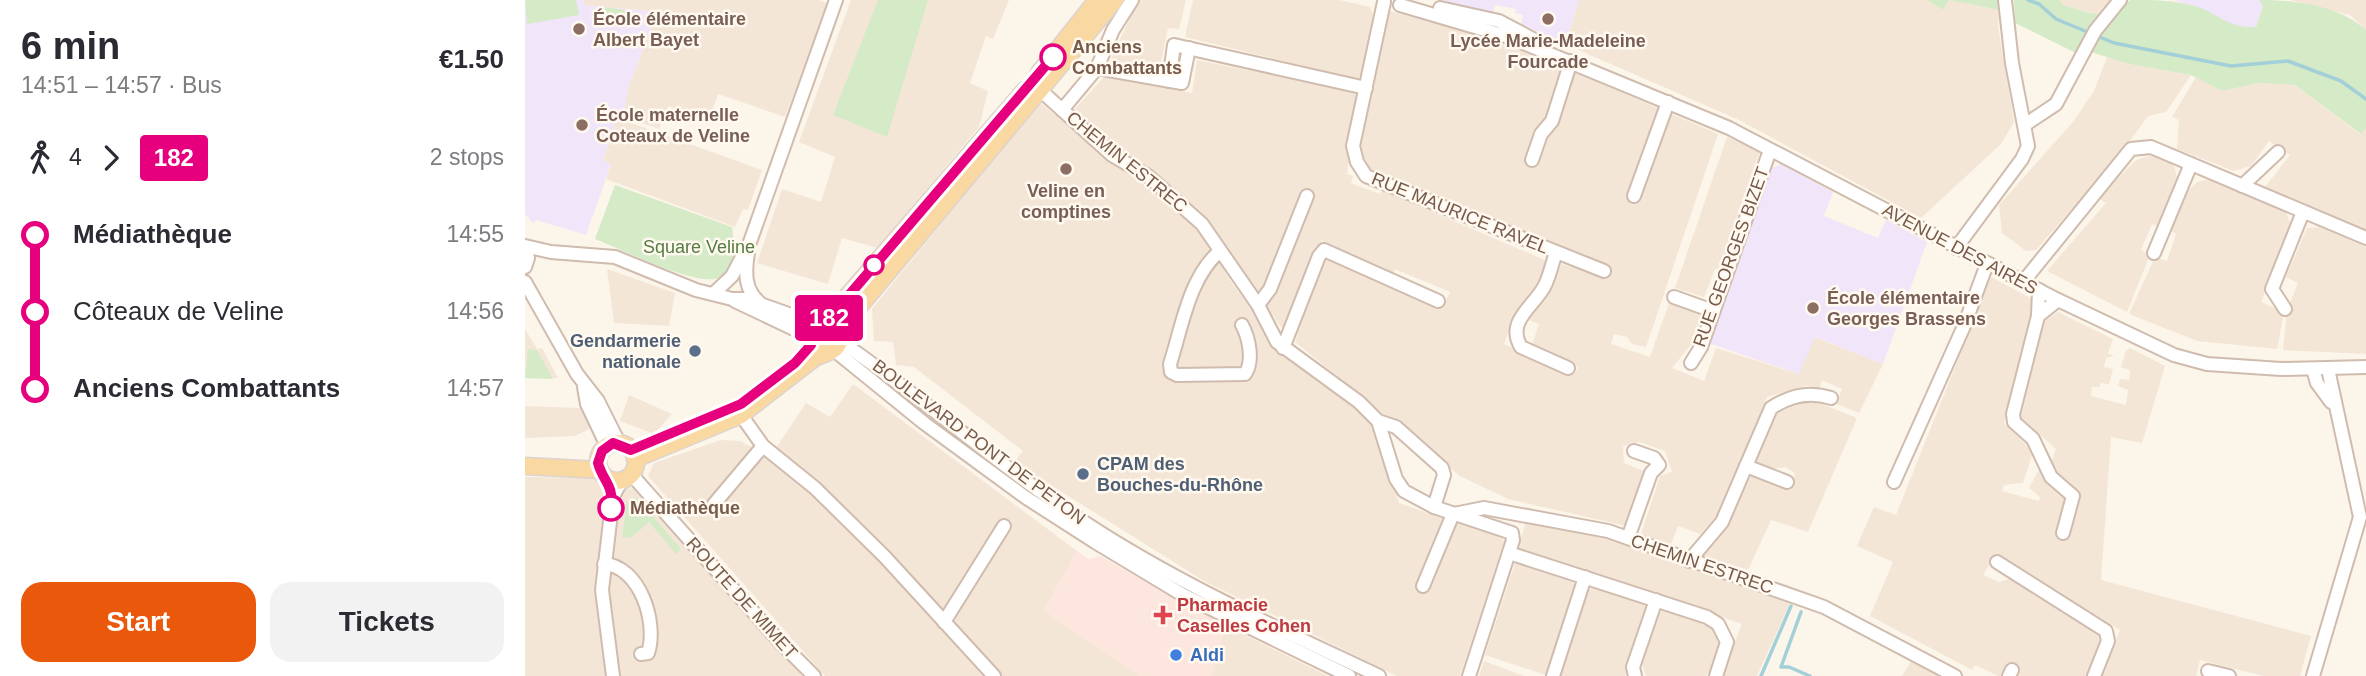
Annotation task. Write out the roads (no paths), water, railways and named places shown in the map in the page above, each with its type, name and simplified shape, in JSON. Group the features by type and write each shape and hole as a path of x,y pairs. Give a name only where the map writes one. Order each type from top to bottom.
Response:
{"main road":[{"path":"525,457 618,463 741,404 795,363 811,343 811,331 821,323 1034,79 1097,0"},
{"path":"525,466 618,463 741,415 835,344 1039,89 1115,0"},
{"path":"821,323 834,324 835,344"},
{"path":"811,343 818,351 835,344"}],"street":[{"path":"713,294 732,276 750,243 836,0"},
{"path":"1062,110 1101,69 1113,30 1132,0"},
{"path":"2026,124 2056,104 2094,34 2120,0"},
{"name":"AVENUE DES AIRES","path":"1379,1 1470,23 1571,61 1668,102 1770,150 1987,264 2174,355 2207,364 2313,369 2366,367"},
{"name":"RUE MAURICE RAVEL","path":"1379,1 1366,88 1353,146 1357,162 1366,176 1604,271"},
{"path":"1956,248 2022,159 2028,146 2026,124 2012,63 2005,6"},
{"path":"1101,69 1168,81 1174,45 1366,88"},
{"path":"1532,160 1541,134 1552,121 1571,61"},
{"name":"CHEMIN ESTREC","path":"1039,89 1112,155 1173,195 1202,224 1258,305 1283,348 1359,402 1378,421 1396,427 1442,468 1444,475 1434,507"},
{"path":"1634,196 1668,102"},
{"path":"2023,282 2131,149 2151,147 2366,238"},
{"name":"RUE GEORGES BIZET","path":"1691,363 1701,347 1770,150"},
{"path":"2242,186 2278,152"},
{"path":"2154,253 2191,164"},
{"path":"1258,305 1270,289 1307,196"},
{"path":"2285,309 2272,289 2303,212"},
{"path":"750,243 746,282 753,298 760,303"},
{"path":"525,267 528,258 525,247 615,257 713,294 760,303 821,323"},
{"path":"1283,348 1319,256 1324,250 1439,301"},
{"path":"1220,251 1207,262 1199,276 1170,364 1171,372 1177,376 1245,374 1249,368 1248,337 1242,325"},
{"path":"1556,253 1545,286 1522,314 1516,331 1521,347 1568,368"},
{"path":"1894,482 1964,326 1987,264"},
{"name":"ROUTE DE MIMET","path":"525,282 585,387 587,404 618,463 814,676"},
{"path":"2039,290 2039,316 2013,414 2014,422 2033,439 2051,477 2073,496 2063,533"},
{"path":"1674,297 1713,311"},
{"path":"732,299 794,329 811,343"},
{"path":"2039,316 2058,300"},
{"name":"BOULEVARD PONT DE PETON","path":"835,344 924,423 1025,497 1183,595 1349,676"},
{"name":"BOULEVARD PONT DE PETON","path":"835,344 1100,533 1192,588 1379,676"},
{"path":"2313,369 2317,383 2333,405"},
{"path":"2312,676 2360,517 2359,502 2333,405 2328,369"},
{"path":"1689,561 1722,522 1771,408 1782,401 1815,393 1831,398"},
{"path":"741,415 763,446 815,488 994,676"},
{"name":"CHEMIN ESTREC","path":"1378,421 1396,479 1415,499 1453,514 1484,508 1576,523 1628,538 1824,607 1955,676"},
{"path":"714,504 763,446"},
{"path":"1628,538 1651,473 1658,465 1654,458 1634,451"},
{"path":"613,676 602,590 618,463"},
{"path":"1747,466 1787,482"},
{"path":"1423,586 1453,514 1504,527 1512,533 1509,553 1468,676"},
{"path":"944,622 1004,526"},
{"path":"1509,553 1707,617 1717,624 1727,642 1716,676"},
{"path":"1997,562 2106,631 2108,641 2094,676"},
{"path":"604,564 620,569 643,594 651,644 648,653 641,654"},
{"path":"1552,676 1585,577"},
{"path":"1635,676 1633,667 1656,600"},
{"path":"2208,671 2229,676"}],"waterway":[{"path":"2028,0 2039,4 2056,19 2114,43 2231,66 2288,61 2341,81 2366,99"},
{"path":"1761,676 1791,606"},
{"path":"1801,612 1781,667 1789,667 1810,676"}],"place":[{"name":"Lycée Marie-Madeleine Fourcade","path":"1548,19"},
{"name":"École élémentaire Albert Bayet","path":"579,29"},
{"name":"Anciens Combattants","path":"1053,57"},
{"name":"École maternelle Coteaux de Veline","path":"582,125"},
{"name":"Veline en comptines","path":"1066,169"},
{"name":"École élémentaire Georges Brassens","path":"1813,308"},
{"name":"Gendarmerie nationale","path":"695,351"},
{"name":"CPAM des Bouches-du-Rhône","path":"1083,474"},
{"name":"Médiathèque","path":"611,508"},
{"name":"Pharmacie Caselles Cohen","path":"1163,615"},
{"name":"Aldi","path":"1176,655"}],"park label":[{"name":"Square Veline","path":"699,247"}]}
